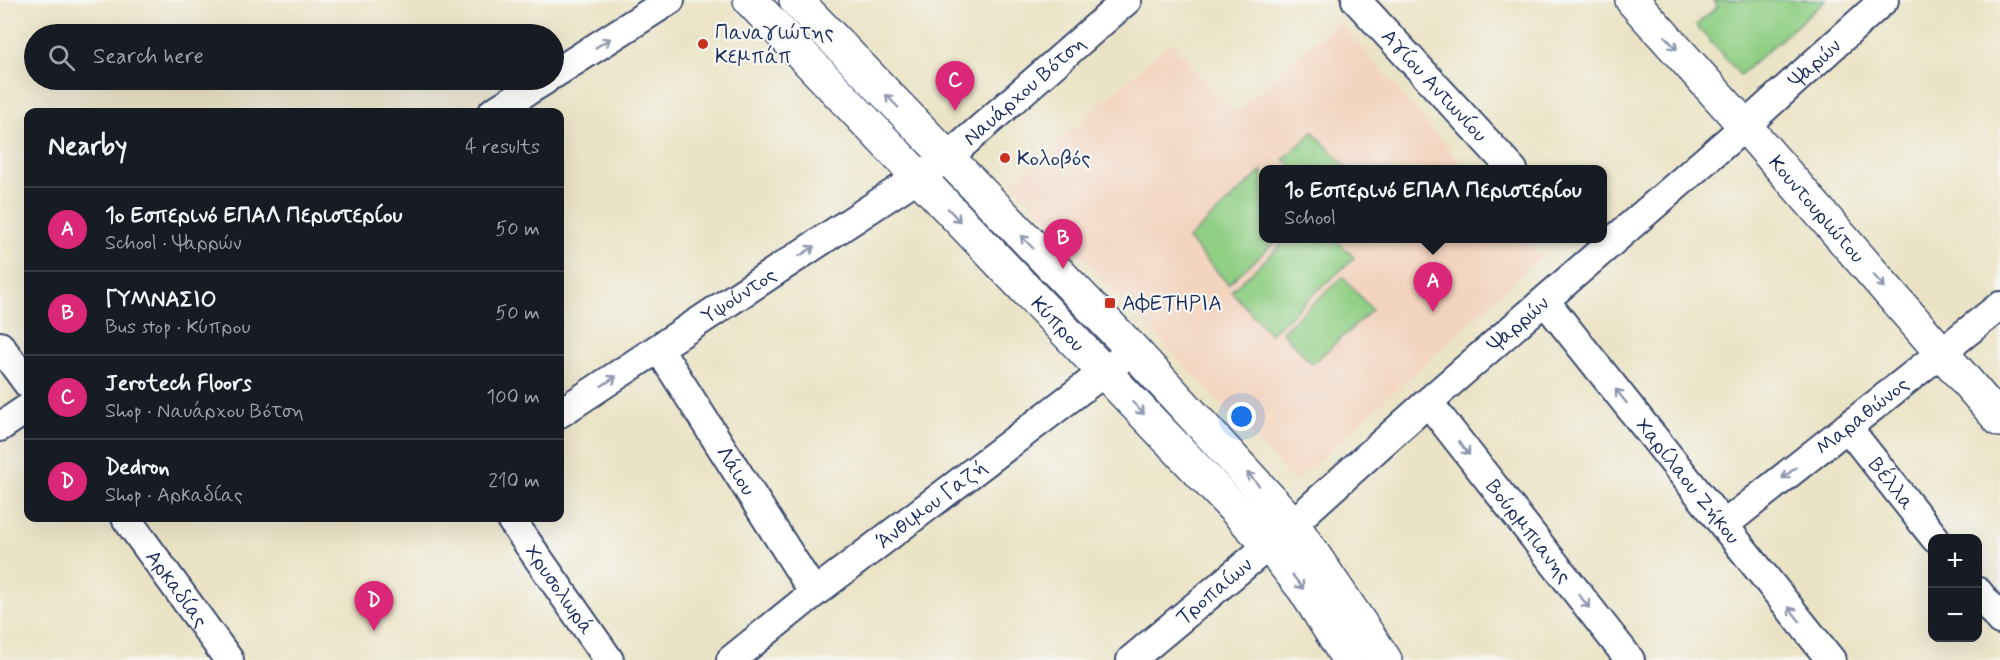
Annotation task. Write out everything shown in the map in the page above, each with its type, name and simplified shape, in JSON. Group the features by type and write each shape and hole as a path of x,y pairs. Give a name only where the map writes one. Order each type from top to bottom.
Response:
{"street":[{"path":"564,68 670,0"},
{"name":"Ναυάρχου Βότση","path":"919,177 947,158 1127,0"},
{"name":"Αγίου Αντωνίου","path":"1356,0 1508,165"},
{"name":"Κουντουριώτου","path":"1632,0 1745,126 2000,420"},
{"name":"Ψαρών","path":"1745,126 1884,0"},
{"name":"Κύπρου","path":"777,5 947,158 1133,350 1292,523 1385,660"},
{"name":"Κύπρου","path":"777,5 919,177 1269,545 1304,590 1346,659"},
{"path":"500,108 529,90"},
{"name":"Ψαρρών","path":"1607,231 1745,126"},
{"name":"Υψούντος","path":"564,410 919,177"},
{"name":"Ψαρρών","path":"1292,523 1545,302 1585,248"},
{"name":"Χαρίλαου Ζήκου","path":"1545,302 1831,660"},
{"name":"Μαραθώνος","path":"1724,525 2000,306"},
{"path":"0,346 24,379"},
{"name":"Λάιου","path":"658,349 814,593"},
{"name":"Άνθιμου Γαζή","path":"730,660 814,593 1133,350"},
{"name":"Βούρμπιανης","path":"1428,402 1630,660"},
{"path":"0,427 24,411"},
{"name":"Βέλλα","path":"1847,427 1932,534"},
{"name":"Αρκαδίας","path":"129,522 228,660"},
{"name":"Χρυσολωρά","path":"513,522 609,660"},
{"path":"1269,545 1292,523"},
{"name":"Τροπαίων","path":"1131,660 1269,545"},
{"path":"1982,598 2000,620"}],"shaded area":[{"path":"1339,21 1463,165 1259,165 1259,243 1529,243 1541,257 1295,482 1012,183 1171,42 1234,113"}],"green space":[{"path":"1713,0 1826,0 1740,75 1696,25 1718,6"},
{"path":"1313,132 1344,165 1291,165 1284,159"},
{"path":"1259,174 1259,243 1274,243 1228,284 1188,239"},
{"path":"1284,243 1340,243 1354,258 1270,334 1231,291"},
{"path":"1343,277 1372,310 1312,364 1282,331"}],"place":[{"name":"Παναγιώτης Κεμπάπ","path":"703,44"},
{"name":"Jerotech Floors","path":"955,111"},
{"name":"Κολοβός","path":"1005,158"},
{"name":"ΓΥΜΝΑΣΙΟ","path":"1063,269"},
{"name":"ΑΦΕΤΗΡΙΑ","path":"1110,303"},
{"name":"1ο Εσπερινό ΕΠΑΛ Περιστερίου","path":"1433,312"},
{"name":"Dedron","path":"374,631"}]}
